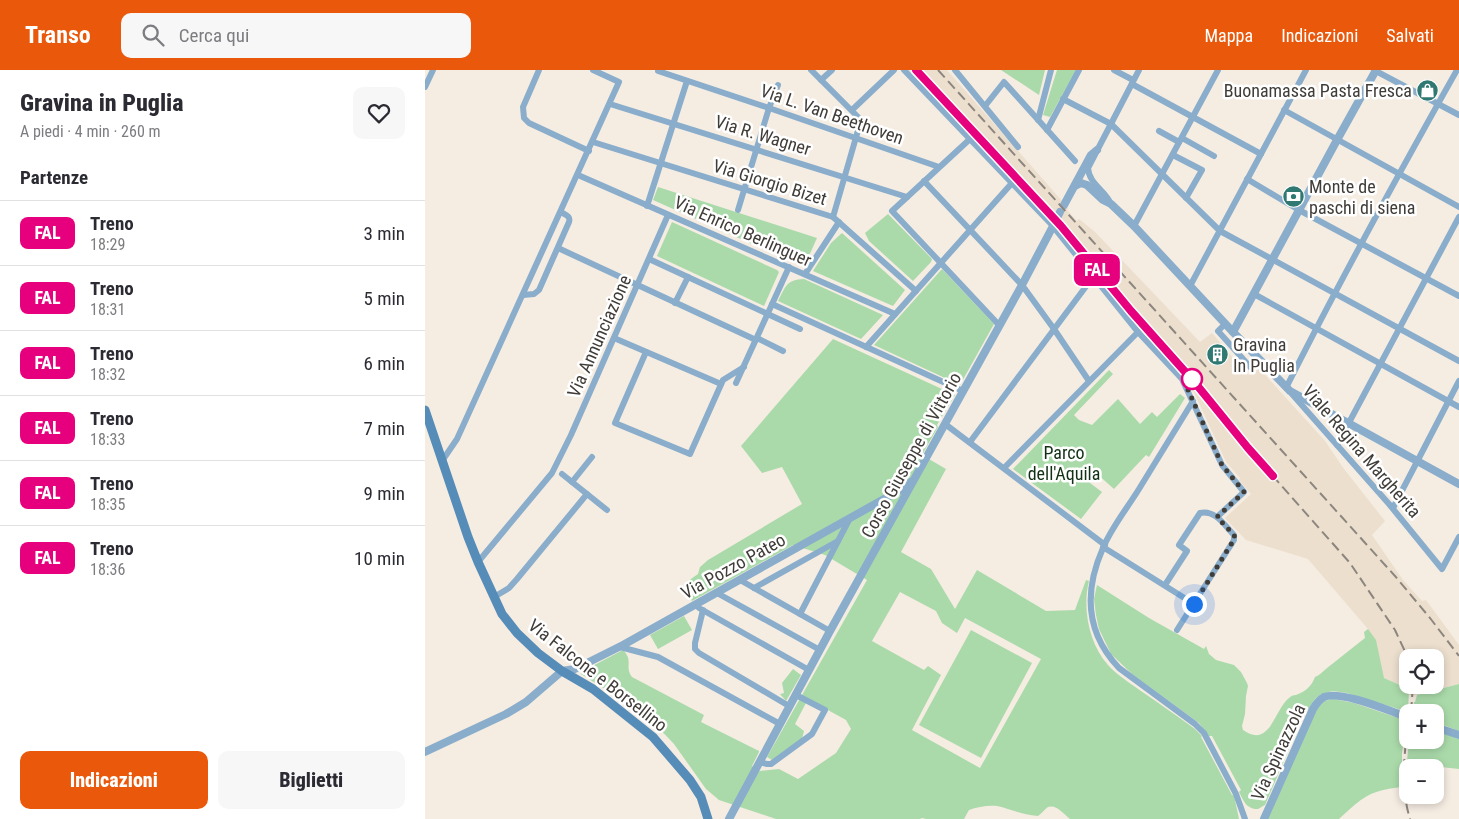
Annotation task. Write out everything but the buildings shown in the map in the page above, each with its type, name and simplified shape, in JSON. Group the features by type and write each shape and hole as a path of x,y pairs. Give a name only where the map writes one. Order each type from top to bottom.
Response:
{"main road":[{"name":"Via Falcone e Borsellino","path":"425,410 468,537 502,614 517,633 538,653 562,671 593,689 653,737 690,780 701,797 708,819"}],"street":[{"path":"425,87 433,70"},
{"path":"539,70 523,107 524,118 529,123 589,151"},
{"path":"442,461 457,439 619,82 593,70"},
{"path":"811,70 861,120 833,217"},
{"path":"821,80 832,70"},
{"path":"851,110 894,70"},
{"path":"903,70 1052,227 1137,332 1182,379 1222,465 1244,492 1217,517"},
{"path":"955,70 1018,146"},
{"path":"1038,120 1051,70"},
{"path":"1047,130 1079,70"},
{"path":"1114,70 1261,154"},
{"path":"1061,211 1078,177 1091,155 1097,150 1139,70"},
{"path":"1134,226 1218,70"},
{"path":"1190,286 1306,70"},
{"path":"1233,332 1375,70 1459,115"},
{"path":"1457,70 1334,293 1288,390 1459,484"},
{"name":"Via L. Van Beethoven","path":"658,71 939,167"},
{"path":"647,206 687,81"},
{"path":"985,106 1004,82 1075,162"},
{"path":"738,210 769,108 778,85"},
{"path":"1063,99 1111,124 1220,231 1459,361"},
{"name":"Via R. Wagner","path":"610,104 845,176 907,197"},
{"path":"1284,110 1459,207"},
{"path":"1159,131 1214,156"},
{"path":"970,139 892,211 999,325"},
{"name":"Via Giorgio Bizet","path":"593,142 833,217 916,291"},
{"name":"Viale Regina Margherita","path":"1097,150 1089,172 1091,179 1111,204"},
{"path":"1173,155 1202,170 1186,198"},
{"name":"Via Enrico Berlinguer","path":"578,175 895,314"},
{"path":"1247,179 1299,210 1459,296"},
{"path":"924,181 1022,285 1089,381"},
{"path":"866,347 1012,183"},
{"name":"Viale Regina Margherita","path":"1075,186 1087,184 1134,226 1288,390 1393,508 1442,568 1459,537"},
{"path":"523,295 534,294 539,290 570,219 569,216 561,212"},
{"name":"Via Annunciazione","path":"478,562 555,468 571,436 668,214"},
{"path":"1337,445 1459,218"},
{"path":"805,274 839,222"},
{"name":"Corso Giuseppe di Vittorio","path":"729,819 1052,227"},
{"path":"557,248 675,303 783,350"},
{"path":"649,259 800,329"},
{"path":"736,383 789,268"},
{"path":"675,303 688,276"},
{"path":"970,442 1093,277"},
{"path":"1254,294 1459,407"},
{"path":"773,304 963,391"},
{"path":"1225,324 1217,331 1252,369 1261,361"},
{"path":"1005,468 1137,332"},
{"path":"614,338 721,384"},
{"path":"646,352 615,423 690,454 723,380 744,366"},
{"path":"1393,508 1459,381"},
{"path":"1193,401 1104,546 1093,577 1090,602 1092,619 1108,657 1124,672 1195,724 1204,733 1236,794 1245,819"},
{"path":"945,424 1005,468 1104,546 1194,604"},
{"path":"572,482 592,457"},
{"path":"562,474 607,510"},
{"name":"Via Pozzo Pateo","path":"562,671 575,669 620,647 902,489 915,479"},
{"path":"494,597 509,588 587,494"},
{"path":"1165,586 1187,551 1179,545 1198,515 1208,512 1217,517 1235,538 1177,630"},
{"path":"800,614 850,518"},
{"name":"Via Pozzo Pateo","path":"754,588 838,541"},
{"path":"740,580 830,631"},
{"path":"717,593 820,650"},
{"path":"694,605 809,670"},
{"path":"703,610 695,649 789,706"},
{"path":"620,647 658,657 780,724"},
{"path":"425,752 506,714 526,702 562,671"},
{"path":"759,762 771,764 814,732 825,710 795,695"},
{"name":"Via Spinazzola","path":"1264,819 1318,701 1333,695 1354,699 1399,715"},
{"path":"1444,730 1459,736"}],"shaded area":[{"path":"909,70 947,70 1062,201 1077,221 1079,219 1095,232 1200,342 1212,333 1234,359 1232,362 1244,374 1252,375 1259,368 1325,441 1344,469 1385,521 1372,535 1403,580 1422,601 1426,600 1459,645 1459,684 1444,688 1444,649 1399,649 1399,685 1384,678 1368,629 1308,559 1246,540 1225,518 1251,494 1226,462 1188,379 1140,326 1049,216"}],"green space":[{"path":"1001,70 1045,70 1039,95"},
{"path":"1057,70 1076,70 1050,117 1043,115"},
{"path":"658,187 817,238 804,267 653,200"},
{"path":"888,214 932,259 913,281 869,241 865,233"},
{"path":"672,222 777,270 779,272 764,306 657,256"},
{"path":"842,233 905,290 893,306 813,271 831,243"},
{"path":"942,269 994,324 960,385 874,345"},
{"path":"804,279 883,315 861,339 778,301 790,282"},
{"path":"833,339 955,395 922,455 946,469 901,552 931,569 955,609 977,570 1046,611 1075,610 1086,580 1089,581 1086,603 1087,614 1092,636 1101,656 1119,676 1195,729 1202,736 1232,795 1234,795 1239,819 1070,819 1060,810 1051,806 1038,816 1002,807 983,806 969,810 964,819 776,819 719,800 706,789 674,744 653,722 635,708 581,674 581,672 623,650 628,657 629,670 632,677 704,715 701,722 759,751 752,766 759,771 779,769 798,779 836,753 851,729 846,720 808,699 795,724 804,731 802,739 772,760 767,757 867,580 825,555 793,545 692,601 683,587 698,574 700,567 708,560 802,504 782,467 762,473 741,446","holes":["900,592 936,611 942,623 957,633 965,618 1041,659 980,768 912,730 941,675 928,666 924,670 872,641"]},
{"name":"Parco dell'Aquila","path":"1109,370 1113,374 1074,415 1079,420 1092,425 1118,399 1140,424 1152,412 1157,417 1180,394 1185,398 1149,457 1146,455 1114,489 1096,473 1090,483 1102,492 1081,519 1013,469"},
{"path":"1097,585 1149,618 1204,649 1206,646 1209,654 1216,660 1234,665 1241,672 1248,686 1242,726 1243,730 1252,735 1259,735 1271,726 1289,698 1308,688 1315,677 1365,638 1364,632 1368,629 1376,640 1384,678 1399,685 1399,694 1409,694 1408,704 1399,704 1399,709 1347,693 1333,691 1321,694 1315,699 1302,719 1265,805 1258,809 1251,808 1242,798 1239,792 1241,790 1212,736 1209,736 1199,723 1132,674 1111,654 1099,629 1094,599"},
{"path":"684,616 692,630 658,649 650,635"},
{"path":"971,630 1032,663 981,758 919,725"},
{"path":"793,669 801,675 786,701 780,694 784,693 782,683"},
{"path":"1459,684 1459,731 1444,725 1444,704 1414,704 1417,695 1444,694 1444,688"},
{"path":"1333,699 1354,703 1399,718 1399,749 1403,749 1402,759 1399,759 1399,788 1367,796 1339,819 1268,819 1316,709 1325,701"},
{"path":"1444,733 1459,739 1459,769 1444,767 1444,759 1407,759 1408,749 1444,749"}],"railway":[{"path":"916,70 1061,226 1248,448 1350,563 1395,630 1404,649"},
{"path":"938,70 1395,576 1459,656"},
{"path":"1412,694 1412,704"},
{"path":"1405,749 1404,786 1410,819"}],"train":[{"name":"FAL","path":"916,70 1035,196 1273,476"}],"place":[{"name":"Buonamassa Pasta Fresca","path":"1428,90"},
{"name":"Monte de paschi di siena","path":"1293,196"},
{"name":"Gravina In Puglia","path":"1217,354"}],"route":[{"path":"1192,379 1184,381 1222,465 1244,492 1217,517 1235,538 1194,604"}]}
